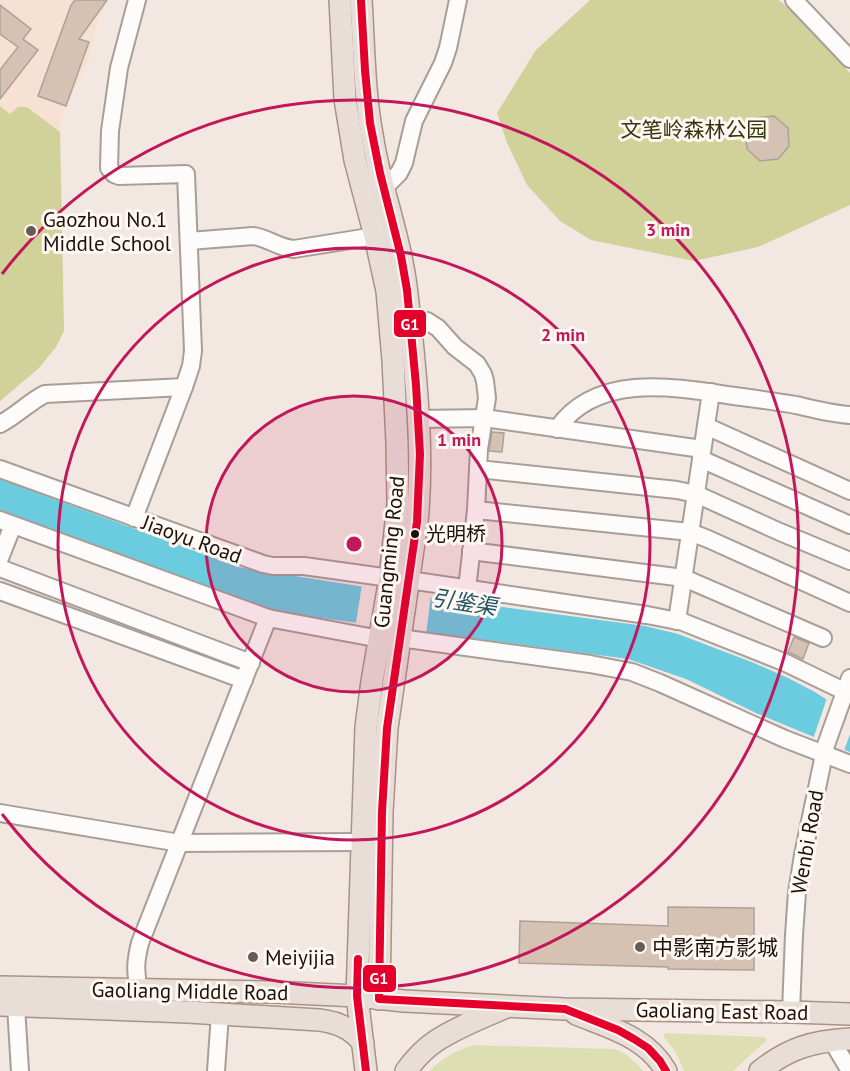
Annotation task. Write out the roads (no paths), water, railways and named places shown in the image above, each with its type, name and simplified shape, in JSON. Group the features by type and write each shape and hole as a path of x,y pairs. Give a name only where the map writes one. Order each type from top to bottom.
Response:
{"main road":[{"name":"Guangming Road","path":"340,0 345,99 355,160 387,291 398,443 399,583"},
{"name":"Guangming Road","path":"361,0 372,140 392,217 408,297 418,419 420,497 399,583 391,634 382,812 379,999"},
{"name":"Guangming Road","path":"366,1071 357,996 366,727 372,681 391,634"},
{"path":"359,900 381,902"},
{"name":"Gaoliang Middle Road","path":"0,987 357,996 379,999"},
{"path":"188,991 188,1012"},
{"name":"Gaoliang East Road","path":"379,999 565,1009 791,1011 850,1014"},
{"name":"Gaoliang Middle Road","path":"8,1005 188,1012 329,1021 340,1024 354,1033 363,1043"},
{"path":"406,1071 436,1041 458,1028 507,1006"},
{"path":"565,1009 618,1030 634,1039 648,1048 666,1071"},
{"name":"Gaoliang East Road","path":"760,1071 781,1056 802,1047 841,1040"},
{"path":"787,1071 802,1047"}],"street":[{"path":"134,518 184,387 193,351 186,174 119,176 109,168 110,131 119,68 137,0"},
{"path":"383,189 399,173 404,163 414,121 443,63 448,48 458,0"},
{"path":"794,0 850,59"},
{"path":"189,241 253,236 294,249 375,236"},
{"path":"410,320 427,321 438,328 455,347 477,364 483,374 487,398 479,449 476,510 467,589"},
{"path":"557,429 569,414 592,399 605,393 645,386 711,392 850,415"},
{"path":"0,424 45,394 184,387"},
{"path":"678,621 711,392"},
{"path":"418,419 484,418 701,454 850,525"},
{"path":"706,426 850,491"},
{"name":"Jiaoyu Road","path":"0,469 263,564 304,566 399,583 467,589 678,621 786,663 846,691"},
{"path":"478,469 677,490 696,494 850,561"},
{"path":"476,510 690,532 850,603"},
{"path":"0,558 7,523 268,618 391,634 624,670 660,683 785,739 825,750 850,764"},
{"path":"471,551 684,578 823,638"},
{"path":"0,568 251,663"},
{"path":"0,591 244,680"},
{"path":"140,990 135,968 145,930 268,618"},
{"name":"Wenbi Road","path":"791,1011 797,892 803,855 825,750 846,691"},
{"path":"0,813 180,843 361,842"},
{"path":"8,1005 20,1071"},
{"path":"216,1071 220,1014"},
{"path":"841,1040 850,1071"}],"water":[{"name":"引鉴渠","path":"0,479 238,567 435,598 645,626 678,634 788,678 815,692 850,715 850,752 756,713 686,679 628,659 305,616 261,608 0,515"}],"place":[{"name":"Gaozhou No.1 Middle School","path":"31,231"},
{"name":"光明桥","path":"415,534"},
{"name":"中影南方影城","path":"640,947"},
{"name":"Meiyijia","path":"253,957"}],"park label":[{"name":"文笔岭森林公园","path":"694,129"}]}
